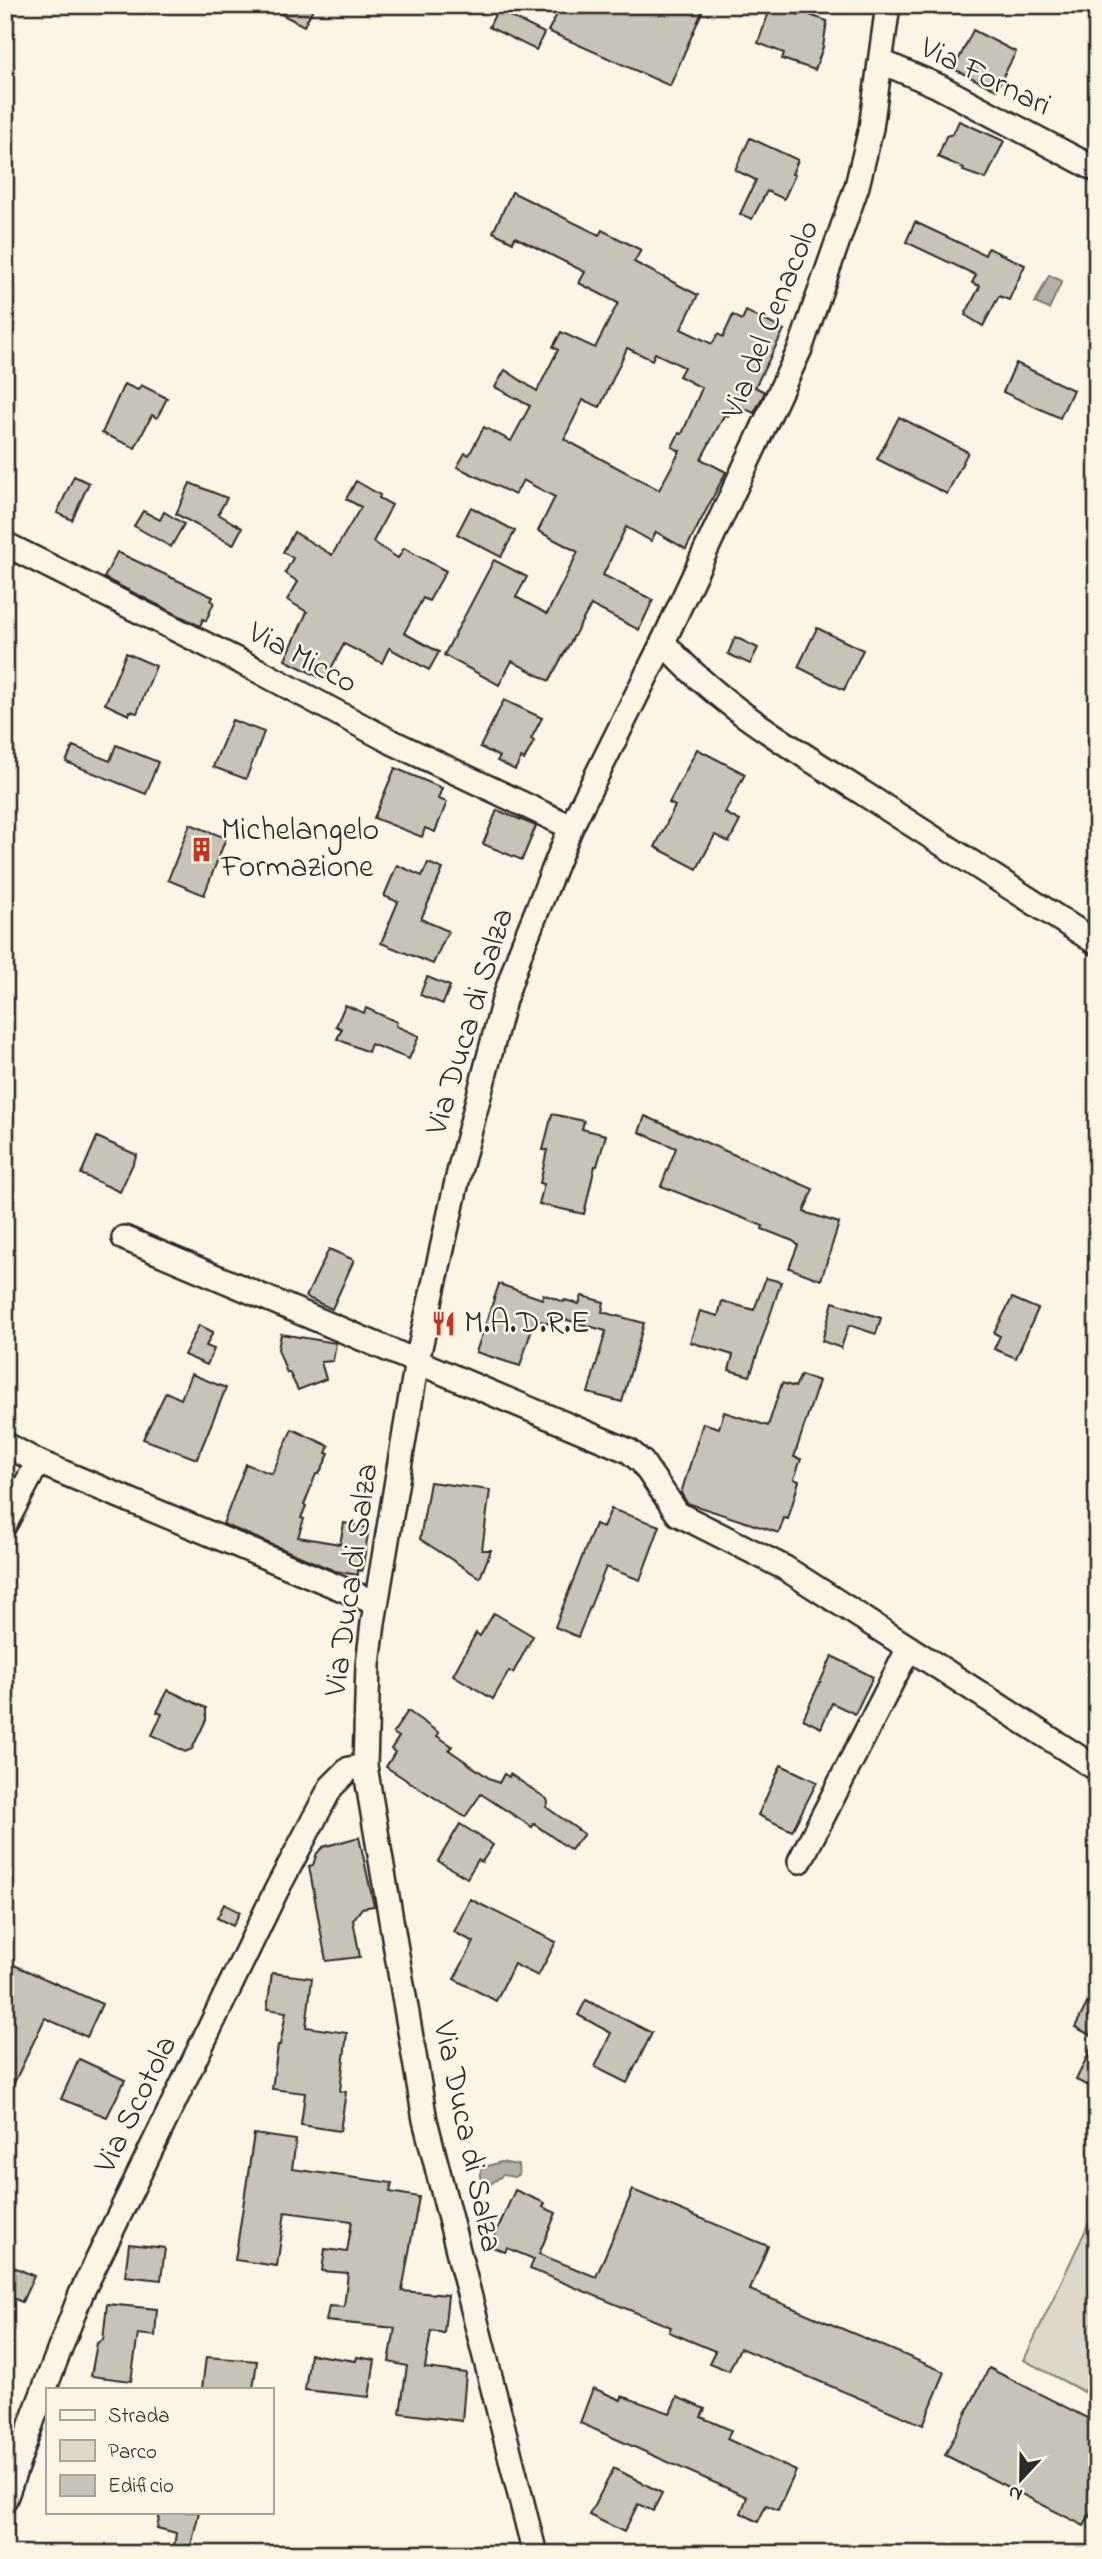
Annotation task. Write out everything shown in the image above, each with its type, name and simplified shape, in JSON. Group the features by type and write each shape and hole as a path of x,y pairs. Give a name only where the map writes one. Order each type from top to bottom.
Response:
{"street":[{"name":"Via del Cenacolo","path":"663,642 800,349 857,186 871,128 888,5"},
{"name":"Via Fornari","path":"882,62 938,86 1097,170"},
{"name":"Via Micco","path":"5,544 234,658 392,742 571,827"},
{"name":"Via Duca di Salza","path":"535,2554 425,2120 365,1766 368,1665 417,1361 460,1168 504,1000 521,950 571,827 663,642"},
{"path":"663,642 681,662 728,703 818,765 1097,943"},
{"path":"124,1238 629,1451 642,1462 678,1514 785,1568 1097,1769"},
{"path":"5,1444 38,1462 376,1603"},
{"path":"5,1524 38,1462"},
{"path":"800,1861 909,1648"},
{"name":"Via Scotola","path":"5,2499 81,2294 276,1891 331,1787 349,1769 365,1766"}],"green space":[{"path":"1097,2206 1097,2364 1084,2392 1024,2360"}],"shaded area":[{"path":"1049,275 1062,281 1049,309 1035,303"},
{"path":"501,2162 518,2165 519,2174 514,2177 503,2175 489,2185 481,2181 481,2170"}],"building":[{"path":"264,5 315,5 304,26"},
{"path":"562,5 705,5 670,86 548,31"},
{"path":"771,6 827,21 823,47 815,70 782,59 784,53 758,43"},
{"path":"497,10 544,33 536,50 489,27"},
{"path":"973,30 1016,52 996,90 954,69"},
{"path":"959,121 1004,141 986,179 963,171 964,168 938,157 946,136 953,134"},
{"path":"750,138 798,160 792,174 795,175 784,199 767,191 752,219 740,214 756,180 735,170"},
{"path":"512,192 599,235 602,230 641,250 634,262 698,295 681,329 712,344 718,334 723,337 733,315 742,320 746,311 784,330 755,387 765,392 754,413 735,404 728,416 725,414 701,459 726,472 686,549 656,532 651,541 626,527 603,575 653,600 639,630 591,605 549,681 512,661 499,685 444,655 494,560 527,577 516,597 547,614 578,552 538,531 555,497 523,480 515,495 457,467 465,453 469,455 484,427 511,441 530,406 495,387 505,370 537,391 558,350 553,347 561,332 595,348 618,303 579,283 585,272 515,237 513,242 493,232","holes":["627,348 652,360 655,353 684,367 679,376 702,388 682,434 679,433 672,447 680,451 659,490 564,439 583,400 600,407"]},
{"path":"915,222 985,255 988,248 1025,265 1009,300 999,296 983,326 965,315 980,286 972,283 976,275 906,242"},
{"path":"1016,363 1073,390 1060,418 1003,392"},
{"path":"124,384 138,390 141,385 167,398 157,418 152,415 135,448 102,433"},
{"path":"899,417 968,452 947,494 877,459"},
{"path":"74,476 89,483 72,520 57,513"},
{"path":"356,481 392,505 373,542 398,558 404,548 446,571 429,601 423,598 404,633 439,652 429,670 389,648 382,663 344,644 325,680 285,660 307,612 287,600 298,582 285,573 293,558 283,552 294,532 332,555 361,507 346,499"},
{"path":"190,483 227,498 218,514 242,528 233,545 176,514"},
{"path":"471,507 515,531 501,557 457,534"},
{"path":"143,511 160,520 164,512 184,524 171,547 134,526"},
{"path":"117,552 213,597 211,601 214,602 206,621 203,619 200,626 104,578"},
{"path":"817,628 863,650 844,690 798,667"},
{"path":"735,637 758,648 750,664 728,654"},
{"path":"126,653 156,666 137,713 130,711 129,715 105,704"},
{"path":"504,700 542,718 531,739 534,741 515,770 497,761 500,757 480,747"},
{"path":"232,720 264,732 246,779 213,767"},
{"path":"116,745 158,762 146,794 66,762 73,746 110,761"},
{"path":"697,749 745,774 725,813 740,821 729,842 715,835 697,869 655,847 675,806 669,803"},
{"path":"395,768 442,788 438,799 447,802 435,832 425,828 422,837 374,818"},
{"path":"497,810 536,826 522,860 483,844"},
{"name":"Michelangelo Formazione","path":"190,824 226,838 204,895 168,880"},
{"path":"428,863 443,869 421,919 448,931 433,964 381,943 398,902 384,896 397,865 422,876"},
{"path":"427,977 450,986 443,1004 420,995"},
{"path":"345,1005 364,1013 366,1008 397,1022 396,1026 419,1036 409,1059 371,1044 368,1052 337,1039 342,1029 336,1026"},
{"path":"552,1114 584,1121 582,1129 606,1135 595,1166 584,1214 539,1204 547,1150 543,1150"},
{"path":"645,1116 813,1189 804,1212 839,1223 821,1280 789,1268 798,1245 793,1241 762,1229 763,1226 661,1186 676,1148 639,1132"},
{"path":"97,1137 137,1155 120,1192 81,1174"},
{"path":"329,1249 354,1260 332,1309 306,1297"},
{"path":"766,1278 781,1282 750,1376 729,1370 733,1355 690,1342 700,1311 718,1316 722,1301 754,1310"},
{"path":"499,1284 542,1299 543,1294 579,1304 582,1296 604,1302 602,1312 644,1323 622,1402 588,1393 606,1331 553,1316 550,1324 535,1319 520,1366 476,1352"},
{"path":"1012,1298 1038,1309 1016,1358 994,1349 1000,1336 994,1333"},
{"path":"833,1302 881,1318 876,1334 849,1325 841,1348 822,1341"},
{"path":"199,1325 213,1332 206,1346 214,1349 207,1365 184,1355"},
{"path":"281,1334 336,1343 333,1361 321,1362 326,1379 298,1390 289,1372 287,1373 278,1349"},
{"path":"191,1374 226,1388 197,1459 143,1439 166,1392 181,1399"},
{"path":"801,1375 819,1381 794,1457 801,1459 794,1479 799,1481 788,1519 784,1518 779,1533 687,1503 681,1493 703,1423 719,1428 724,1412 768,1426 782,1383 795,1387"},
{"path":"292,1429 329,1446 326,1453 329,1454 319,1474 316,1474 304,1505 306,1506 301,1518 304,1519 298,1537 340,1544 344,1523 369,1528 362,1571 358,1570 358,1575 335,1571 223,1524 246,1464 272,1474"},
{"path":"430,1482 490,1490 482,1550 491,1550 480,1578 420,1539"},
{"path":"611,1509 660,1526 640,1580 606,1567 578,1637 555,1627 595,1524 603,1528"},
{"path":"494,1613 533,1636 513,1673 509,1671 493,1699 453,1675 476,1633 480,1636"},
{"path":"832,1656 873,1677 855,1714 832,1703 821,1728 803,1719"},
{"path":"168,1690 206,1708 206,1720 192,1749 185,1752 152,1735 162,1714 157,1712"},
{"path":"408,1711 439,1733 437,1736 452,1746 449,1750 499,1783 504,1774 509,1777 510,1774 547,1799 546,1807 584,1834 571,1850 534,1824 532,1827 481,1794 465,1817 386,1767 395,1752 391,1749 399,1737 393,1733"},
{"path":"781,1765 817,1782 792,1831 758,1815"},
{"path":"460,1824 493,1845 482,1862 478,1860 467,1878 438,1861"},
{"path":"359,1837 374,1906 362,1908 353,1920 360,1957 326,1961 309,1866 313,1865 317,1853 323,1847"},
{"path":"470,1899 556,1942 538,1976 514,1964 496,2001 454,1979 474,1942 454,1932"},
{"path":"224,1904 240,1912 233,1926 217,1918"},
{"path":"5,1961 102,2004 87,2037 45,2018 5,2102"},
{"path":"272,1973 312,1978 306,2027 347,2033 340,2091 346,2092 340,2131 301,2125 305,2093 272,2089 286,2012 267,2009"},
{"path":"1097,1984 1097,2090 1076,2080 1096,2038 1075,2027"},
{"path":"586,2000 652,2033 627,2083 595,2067 611,2033 578,2015"},
{"path":"79,2059 125,2080 107,2117 61,2099"},
{"path":"254,2134 296,2140 292,2169 392,2183 390,2192 419,2197 402,2291 448,2295 444,2333 431,2331 425,2368 466,2373 462,2421 400,2413 407,2366 389,2362 395,2328 326,2321 329,2306 344,2307 348,2273 322,2271 325,2249 347,2252 352,2221 285,2212 277,2266 235,2260"},
{"path":"515,2190 545,2203 543,2207 556,2213 539,2254 596,2277 633,2190 768,2246 750,2290 945,2372 923,2425 740,2348 729,2371 709,2363 715,2351 669,2332 671,2327 530,2269 534,2259 507,2248 505,2252 490,2246"},
{"path":"129,2244 165,2248 161,2280 125,2276"},
{"path":"5,2263 34,2276 22,2302 5,2295"},
{"path":"107,2304 157,2309 155,2336 138,2334 131,2381 91,2376 97,2343 103,2340"},
{"path":"310,2354 356,2361 357,2357 375,2360 369,2397 305,2390"},
{"path":"206,2357 257,2361 253,2388 202,2388"},
{"path":"989,2368 1097,2423 1097,2502 1084,2526 945,2455"},
{"path":"593,2388 621,2400 622,2396 670,2413 677,2397 705,2409 701,2417 731,2430 727,2439 796,2471 778,2510 766,2505 758,2522 741,2513 747,2497 580,2423"},
{"path":"614,2468 662,2493 653,2511 638,2504 624,2532 589,2515"},
{"path":"160,2514 199,2514 189,2554 173,2554 176,2533 157,2528"}],"place":[{"name":"Michelangelo Formazione","path":"201,849"},
{"name":"M.A.D.R.E","path":"444,1324"}]}
